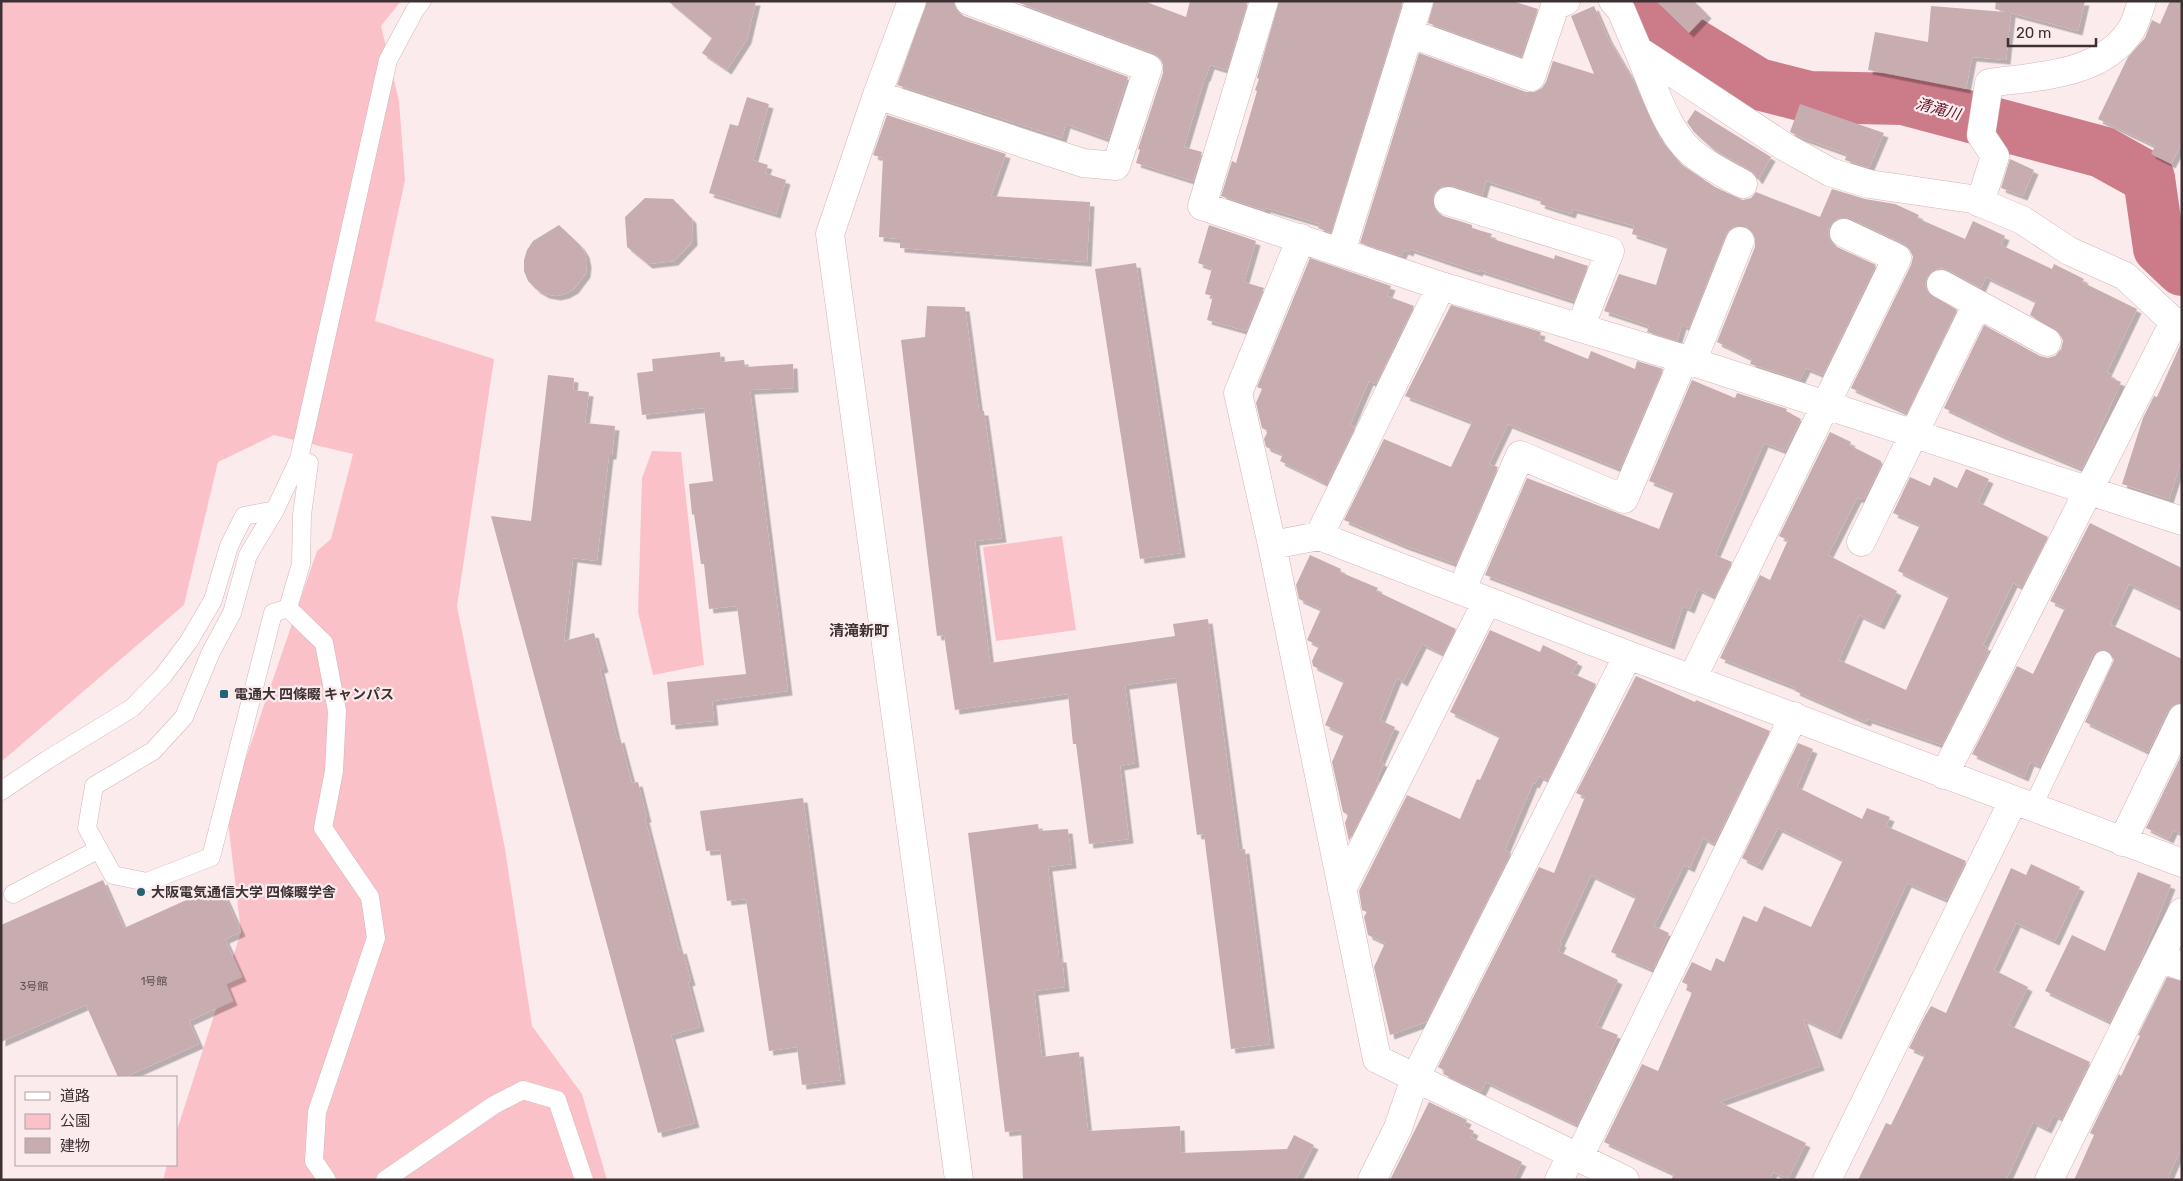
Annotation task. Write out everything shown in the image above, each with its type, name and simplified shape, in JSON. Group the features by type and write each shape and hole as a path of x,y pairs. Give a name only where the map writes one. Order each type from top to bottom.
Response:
{"street":[{"path":"912,1 877,94 830,234 959,1180"},
{"path":"877,94 1083,163 1116,166 1148,68 969,1"},
{"path":"1264,1 1202,206 1441,286 1688,360 2182,521"},
{"path":"1341,252 1419,1"},
{"path":"1409,33 1532,77 1555,6 1566,1"},
{"path":"1613,1 1621,10 1673,130 1690,151 1705,163 1743,184"},
{"path":"1980,202 1995,156 1981,135 1989,83 2062,73 2096,61 2118,47 2132,28 2142,1"},
{"path":"1638,50 1785,147 1830,172 1869,184 1972,199 2022,220 2070,251 2126,276 2178,322 2088,491 1944,775"},
{"path":"1448,201 1610,251 1580,328"},
{"path":"1692,678 1897,258 1844,233"},
{"path":"1301,238 1238,393 1272,545 1377,1059 1625,1180"},
{"path":"1461,591 1520,455 1624,499 1740,241"},
{"path":"1941,284 2047,342"},
{"path":"1319,536 1441,286"},
{"path":"1861,542 1977,304"},
{"path":"1272,545 1319,536 1628,656 1794,716 1944,775 2182,863"},
{"path":"1342,889 1487,601"},
{"path":"1372,1180 1398,1128 1415,1078 1628,656"},
{"path":"1559,1180 1576,1155 1794,716"},
{"path":"2122,842 2182,718"},
{"path":"1827,1180 2022,804"},
{"path":"2049,1180 2171,962 2182,912"}],"lane":[{"path":"288,608 273,613 211,857 147,882 113,874 87,828 94,786 153,751 184,717 211,652 232,613 248,555 275,510 298,459 388,60 422,1"},
{"path":"288,608 301,564 302,515 309,463 298,459"},
{"path":"1,791 47,760 132,708 163,676 189,641 212,600 229,546 244,516 275,510"},
{"path":"288,608 324,643 336,711 334,771 323,828 370,897 376,938 317,1112 314,1161 327,1180"},
{"path":"2022,804 2103,660"},
{"path":"13,894 100,849"},
{"path":"385,1180 494,1105 523,1090 557,1100 584,1180"}],"green space":[{"path":"1,1 401,1 381,26 399,101 405,180 375,321 494,359 457,606 505,849 532,1026 582,1094 607,1180 163,1180 167,1166 178,1166 178,1127 241,932 227,813 317,551 331,539 353,454 274,435 218,462 184,605 1,762"},
{"path":"652,451 681,452 704,665 653,675 638,612 642,478"},
{"path":"1062,536 1076,630 996,641 983,547"}],"building":[{"path":"668,1 756,1 747,39 727,70 702,53 712,38"},
{"path":"927,1 954,1 957,11 964,16 1128,77 1108,139 1066,124 1062,138 897,85"},
{"path":"1014,1 1144,1 1186,17 1190,1 1248,1 1227,70 1210,65 1205,77 1184,147 1202,152 1193,181 1136,163 1140,150 1138,149 1163,73 1163,65 1160,58 1153,53"},
{"path":"1279,1 1403,1 1331,233 1318,228 1320,224 1266,208 1266,211 1221,196 1232,161 1236,163 1257,91 1255,90 1259,79 1257,78"},
{"path":"1434,1 1512,1 1538,9 1521,57 1428,23"},
{"path":"1656,1 1694,1 1707,14 1689,33"},
{"path":"1996,1 2085,1 2078,31 2011,13 2006,60 1972,57 1966,89 1868,70 1875,32 1928,42 1931,6 2006,12 1995,9"},
{"path":"2170,1 2182,1 2182,143 2171,164 2151,154 2155,146 2098,119 2128,57 2145,38 2152,20 2160,24"},
{"path":"1594,6 1608,38 1634,82 1661,140 1681,164 1715,187 1743,200 1751,198 1756,192 1820,217 1832,189 1865,199 1895,204 1919,215 1917,218 1965,239 1973,221 2005,236 2001,245 2052,269 2054,264 2084,279 2082,282 2137,309 2107,372 2112,375 2111,378 2121,382 2082,469 2001,435 1944,408 1984,325 2040,356 2048,358 2055,356 2061,349 2063,341 2060,334 2030,315 2036,301 1986,277 1981,288 1941,268 1933,270 1928,276 1925,285 1928,292 1957,310 1907,413 1851,388 1911,265 1913,257 1910,250 1904,244 1851,219 1842,218 1835,220 1830,226 1828,234 1831,241 1837,247 1876,265 1823,375 1806,368 1800,380 1750,364 1752,359 1717,342 1755,247 1755,239 1752,232 1745,226 1737,226 1730,229 1726,235 1689,328 1682,325 1677,341 1647,332 1649,326 1604,311 1619,274 1656,285 1668,246 1632,234 1634,226 1573,209 1571,214 1540,204 1542,199 1486,181 1482,195 1452,186 1444,186 1437,190 1433,197 1433,205 1436,211 1443,216 1472,225 1472,228 1492,234 1490,238 1554,259 1555,255 1588,266 1574,301 1410,249 1409,252 1404,250 1401,256 1360,243 1419,53 1526,92 1534,92 1542,88 1546,82 1553,61 1594,74 1571,16"},
{"path":"747,97 769,104 753,160 768,165 765,173 786,180 776,214 709,193 730,124 738,126"},
{"path":"1800,104 1884,133 1869,168 1845,160 1847,154 1790,132"},
{"path":"1695,110 1771,157 1758,180 1751,171 1712,148 1694,132 1687,122"},
{"path":"887,115 1006,154 991,196 1090,202 1087,262 900,248 900,239 879,237 883,158 873,155"},
{"path":"2010,159 2034,170 2023,196 2001,188"},
{"path":"645,198 673,199 692,219 693,241 674,261 648,264 627,247 625,217"},
{"path":"559,225 580,245 585,253 587,263 586,273 574,289 556,296 545,294 528,281 524,271 524,260 527,250 533,241"},
{"path":"1209,225 1256,241 1244,282 1264,288 1246,331 1207,320 1213,296 1205,294 1212,268 1198,263"},
{"path":"1310,258 1391,286 1387,296 1414,306 1376,384 1369,381 1350,425 1355,427 1327,484 1280,461 1283,454 1266,447 1264,439 1268,431 1262,428 1256,403 1262,389 1257,387"},
{"path":"1136,263 1181,553 1140,559 1095,269"},
{"path":"1451,305 1541,332 1539,339 1588,359 1591,351 1635,369 1637,361 1663,369 1620,469 1508,424 1489,464 1498,467 1456,564 1403,545 1344,520 1384,439 1451,467 1472,422 1405,396"},
{"path":"927,306 965,307 979,411 984,411 1002,538 975,541 990,663 1175,636 1173,624 1208,619 1239,850 1245,849 1270,1044 1231,1049 1204,834 1197,835 1176,678 1125,685 1135,763 1120,766 1129,839 1089,844 1076,744 1073,744 1068,694 955,710 944,635 937,636 901,340 925,337"},
{"path":"2182,341 2182,459 2169,499 2122,484 2143,418 2154,396 2157,397"},
{"path":"720,352 721,362 744,360 745,367 793,364 794,388 750,390 788,691 712,701 714,721 671,725 667,682 746,674 737,606 709,609 704,564 701,564 694,514 692,515 689,484 713,481 704,408 642,415 637,373 653,371 652,359"},
{"path":"548,375 574,378 573,390 589,392 585,423 615,426 612,455 609,455 597,561 573,558 564,641 594,633 604,668 600,669 617,739 620,738 632,783 638,782 647,818 645,818 679,950 682,949 691,981 688,982 700,1027 671,1035 695,1123 658,1133 491,516 531,521"},
{"path":"1692,380 1735,398 1737,393 1787,409 1786,411 1801,419 1785,451 1764,443 1715,555 1732,562 1715,597 1698,589 1690,609 1683,606 1670,645 1485,575 1527,478 1659,529 1674,491 1649,481"},
{"path":"1830,432 1851,442 1849,445 1881,461 1882,464 1864,499 1857,498 1828,555 1897,591 1880,625 1859,615 1839,660 1906,690 1949,596 1898,571 1920,525 1893,513 1910,477 1930,486 1934,477 1957,488 1966,469 1989,479 1978,502 2048,537 2022,587 2013,583 1983,645 1987,647 1985,651 1989,652 1942,745 1868,719 1866,722 1795,691 1796,688 1720,658 1760,575 1770,580 1788,540 1779,536"},
{"path":"2090,523 2182,568 2182,609 2129,584 2110,624 2182,659 2182,703 2174,705 2168,711 2148,752 2085,722 2114,660 2108,651 2097,651 2093,655 2040,766 2030,762 2024,777 1972,754 2017,666 2033,674 2065,608 2050,601"},
{"path":"1310,555 1341,569 1340,572 1378,588 1376,591 1456,629 1443,654 1422,644 1403,682 1397,678 1380,720 1395,727 1380,761 1384,763 1376,781 1379,782 1349,841 1345,823 1348,815 1343,812 1332,762 1344,734 1325,725 1344,681 1313,666 1312,661 1319,646 1307,640 1321,609 1299,599 1296,585"},
{"path":"1490,630 1540,652 1543,645 1578,662 1572,673 1596,684 1548,780 1539,776 1535,784 1533,783 1505,850 1511,853 1426,1022 1390,1035 1374,967 1385,943 1368,935 1364,917 1367,912 1362,910 1359,891 1407,795 1460,819 1477,779 1480,780 1500,736 1450,712"},
{"path":"1636,676 1695,702 1696,700 1770,731 1714,844 1703,838 1690,868 1684,865 1654,926 1669,933 1653,970 1611,952 1636,897 1591,875 1560,942 1562,943 1558,951 1618,980 1596,1026 1618,1035 1611,1050 1613,1051 1577,1125 1486,1082 1481,1092 1443,1074 1445,1071 1438,1067 1539,867 1554,873 1585,797 1576,793"},
{"path":"1798,743 1813,749 1797,787 1862,819 1867,808 1890,817 1886,826 1966,861 1947,900 1907,883 1837,1035 1803,1019 1820,1066 1719,1102 1806,1143 1788,1179 1773,1172 1769,1180 1671,1180 1674,1174 1604,1142 1642,1064 1658,1071 1692,993 1686,990 1688,985 1682,982 1692,962 1711,971 1716,958 1724,962 1743,916 1757,922 1764,906 1811,927 1843,860 1778,828 1758,866 1742,858"},
{"path":"2182,754 2182,834 2173,830 2169,839 2146,828"},
{"path":"803,798 841,1080 802,1085 797,1047 769,1051 746,899 727,901 720,850 706,851 700,811"},
{"path":"1038,824 1039,831 1068,829 1072,864 1048,867 1059,958 1062,958 1065,987 1034,991 1042,1057 1079,1052 1088,1131 1180,1126 1181,1153 1287,1149 1294,1135 1314,1145 1296,1180 1023,1180 1021,1130 1005,1132 968,833"},
{"path":"2031,864 2080,887 2055,941 2016,923 1994,970 2028,987 2009,1025 2090,1062 2062,1119 2054,1115 2047,1129 2033,1122 2006,1180 1858,1180 1886,1123 1891,1125 1925,1055 1909,1048 1925,1016 1931,1006 1946,1013 2011,868 2026,875"},
{"path":"2138,872 2171,885 2142,957 2110,1022 2045,991 2072,935 2105,951"},
{"path":"103,880 124,928 220,885 241,932 225,939 242,977 226,984 233,1001 189,1021 199,1044 127,1076 118,1076 86,1005 1,1042 1,925"},
{"path":"2167,977 2182,981 2182,1146 2167,1180 2074,1180 2094,1135 2090,1133 2119,1074 2121,1076 2140,1036 2138,1035"},
{"path":"1429,1102 1467,1120 1464,1126 1474,1131 1471,1137 1522,1162 1513,1180 1390,1180"}],"waterway":[{"name":"清滝川","path":"1645,1 1668,29 1758,84 1809,97 1903,99 2102,152 2149,178 2159,248 2182,270"}],"place":[{"name":"電通大 四條畷 キャンパス","path":"224,694"},
{"name":"大阪電気通信大学 四條畷学舎","path":"141,892"}],"district":[{"name":"清滝新町","path":"859,631"}]}
